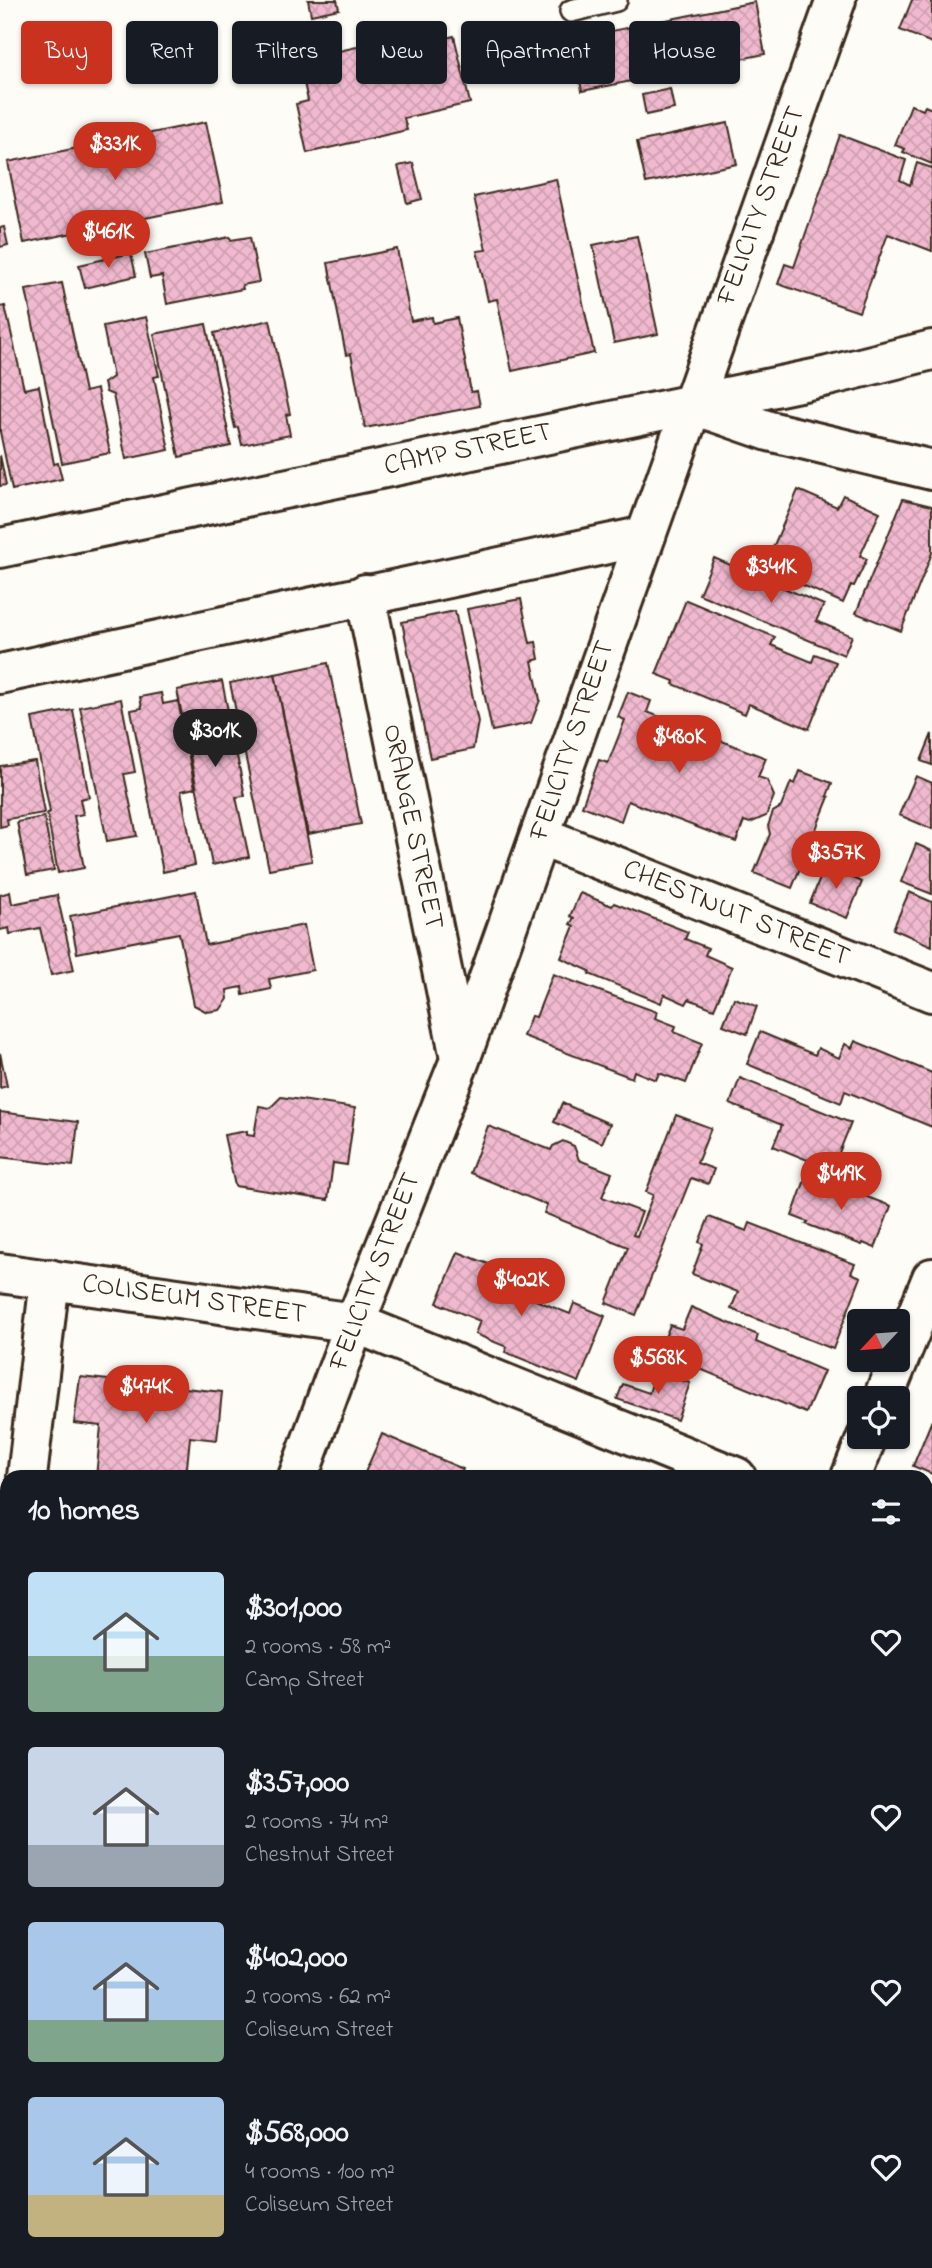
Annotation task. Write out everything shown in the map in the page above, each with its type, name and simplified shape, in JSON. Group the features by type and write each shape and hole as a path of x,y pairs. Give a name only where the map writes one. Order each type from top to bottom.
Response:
{"street":[{"name":"FELICITY STREET","path":"301,1470 355,1323 460,1060 836,0"},
{"name":"CAMP STREET","path":"0,548 828,376 932,350"},
{"path":"691,404 769,430 932,470"},
{"path":"0,674 645,536"},
{"name":"ORANGE STREET","path":"365,594 460,1060"},
{"name":"CHESTNUT STREET","path":"540,836 932,992"},
{"name":"COLISEUM STREET","path":"0,1273 355,1323 719,1470"},
{"path":"888,1386 932,1278"},
{"path":"28,1470 50,1279"},
{"path":"854,1470 862,1449"}],"lane":[{"path":"571,11 616,0"}],"building":[{"path":"308,0 337,0 339,9 311,15"},
{"path":"912,0 932,0 932,43 900,30"},
{"path":"755,2 765,54 740,59 740,21 661,21"},
{"path":"629,27 629,81 582,91 581,84 615,84 615,30"},
{"path":"454,36 461,65 461,84 465,84 470,103 404,118 407,130 307,153 296,104 308,101 304,84 342,84 342,50 356,47 356,84 447,84 447,38"},
{"path":"670,89 674,109 646,115 642,95"},
{"path":"911,105 923,110 925,106 932,109 932,164 903,152 905,149 895,145"},
{"path":"206,122 223,202 24,243 8,162"},
{"path":"728,123 737,164 646,183 637,142"},
{"path":"840,135 906,160 900,180 910,185 917,163 932,168 932,251 888,234 859,312 778,284 785,264 794,267"},
{"path":"413,163 422,199 407,203 398,166"},
{"path":"556,179 594,353 512,371 497,299 488,301 477,251 486,250 474,197"},
{"path":"4,227 8,245 0,247 0,228"},
{"path":"637,236 658,334 614,343 593,245"},
{"path":"230,237 231,240 250,237 259,282 242,285 243,289 167,304 162,276 150,278 145,254"},
{"path":"397,249 411,321 432,317 433,323 457,318 471,392 477,391 480,406 365,428 351,354 346,355 328,263"},
{"path":"131,253 136,276 85,288 79,265"},
{"path":"62,283 85,392 97,389 110,453 62,463 26,290"},
{"path":"5,306 24,389 39,386 54,464 58,463 62,479 12,490 0,432 0,307"},
{"path":"146,317 159,376 154,377 169,450 126,459 113,395 106,392 104,383 113,377 103,326"},
{"path":"270,320 290,414 286,415 290,435 242,445 238,427 235,428 214,333"},
{"path":"206,324 231,446 179,457 154,334"},
{"path":"0,455 6,485 0,486"},
{"path":"798,490 837,507 843,495 880,512 860,556 867,559 843,603 764,568"},
{"path":"903,499 932,506 932,553 901,631 856,613"},
{"path":"714,558 824,605 816,621 852,636 844,655 699,594"},
{"path":"521,599 530,643 536,642 539,659 532,661 540,700 531,723 492,731 467,609"},
{"path":"686,600 775,637 771,645 812,662 815,654 836,662 809,729 749,704 745,714 673,684 674,681 656,674"},
{"path":"455,611 478,722 473,749 430,758 402,622"},
{"path":"328,663 361,824 308,834 275,674"},
{"path":"275,674 312,861 269,869 230,683"},
{"path":"222,681 245,796 236,797 249,857 212,865 177,690"},
{"path":"628,692 651,701 647,712 766,758 758,777 767,780 774,796 766,816 750,823 744,821 736,842 628,801 621,821 582,806 599,760 608,763 625,720 618,717"},
{"path":"161,693 163,704 178,701 195,788 181,791 195,865 163,872 131,710 142,708 140,697"},
{"path":"121,699 135,772 124,774 137,836 107,841 80,707"},
{"path":"73,710 89,797 80,799 83,814 74,816 84,868 58,873 47,813 50,812 32,718"},
{"path":"932,734 932,765 921,761"},
{"path":"35,761 44,813 7,819 8,825 0,827 0,766"},
{"path":"800,771 832,783 827,796 829,797 792,888 754,873 770,834 768,826 773,812 781,807 791,782 795,784"},
{"path":"916,776 932,783 932,829 899,815"},
{"path":"44,817 54,870 27,875 17,822"},
{"path":"916,844 932,851 932,894 901,882"},
{"path":"827,861 846,869 844,874 862,882 847,918 810,903"},
{"path":"196,891 206,945 304,925 313,970 269,979 271,989 243,995 242,987 227,990 228,999 220,1010 207,1012 194,1005 179,933 77,953 70,916"},
{"path":"10,892 12,904 57,895 74,970 51,975 40,928 10,934 9,928 0,930 0,895"},
{"path":"909,892 932,902 932,946 893,929"},
{"path":"580,893 612,906 614,903 688,932 685,939 708,948 705,955 732,967 714,1009 689,999 686,1004 664,994 661,1003 589,974 590,971 561,958 574,926 570,924 574,918 570,916"},
{"path":"553,974 657,1012 655,1018 676,1026 674,1032 702,1043 686,1083 659,1073 656,1080 634,1071 632,1078 523,1036 531,1016 536,1017"},
{"path":"734,998 757,1006 747,1034 723,1025"},
{"path":"760,1032 815,1055 818,1048 839,1058 845,1044 852,1048 855,1041 932,1073 932,1127 845,1091 841,1103 747,1064"},
{"path":"0,1053 7,1086 0,1088"},
{"path":"740,1078 851,1123 832,1170 773,1146 782,1125 730,1104"},
{"path":"281,1097 355,1108 347,1165 333,1163 328,1200 235,1186 224,1135 247,1131 247,1135 254,1136 259,1106 270,1108"},
{"path":"562,1103 610,1124 602,1143 554,1122"},
{"path":"0,1112 78,1122 73,1166 0,1157"},
{"path":"676,1115 711,1128 697,1163 714,1169 708,1184 691,1178 636,1315 606,1303 628,1247 544,1213 547,1205 470,1173 488,1126 551,1150 563,1141 574,1146 579,1160 612,1173 602,1197 642,1212 633,1235 637,1236 653,1195 646,1192"},
{"path":"807,1174 891,1206 875,1248 806,1224 808,1222 792,1216"},
{"path":"709,1217 747,1231 750,1223 855,1264 851,1273 861,1277 833,1349 731,1309 738,1292 692,1274 703,1244 699,1242"},
{"path":"458,1252 529,1280 523,1295 570,1314 574,1303 605,1316 579,1382 505,1352 507,1347 475,1334 480,1321 437,1303"},
{"path":"691,1307 758,1335 756,1342 824,1371 806,1413 659,1352 670,1325 682,1329"},
{"path":"656,1372 690,1383 677,1420 617,1399 623,1384 649,1393"},
{"path":"80,1377 222,1392 217,1440 190,1437 187,1470 97,1470 101,1426 74,1423"},
{"path":"932,1420 932,1470 913,1466"},
{"path":"382,1434 463,1469 463,1470 366,1470"}]}
